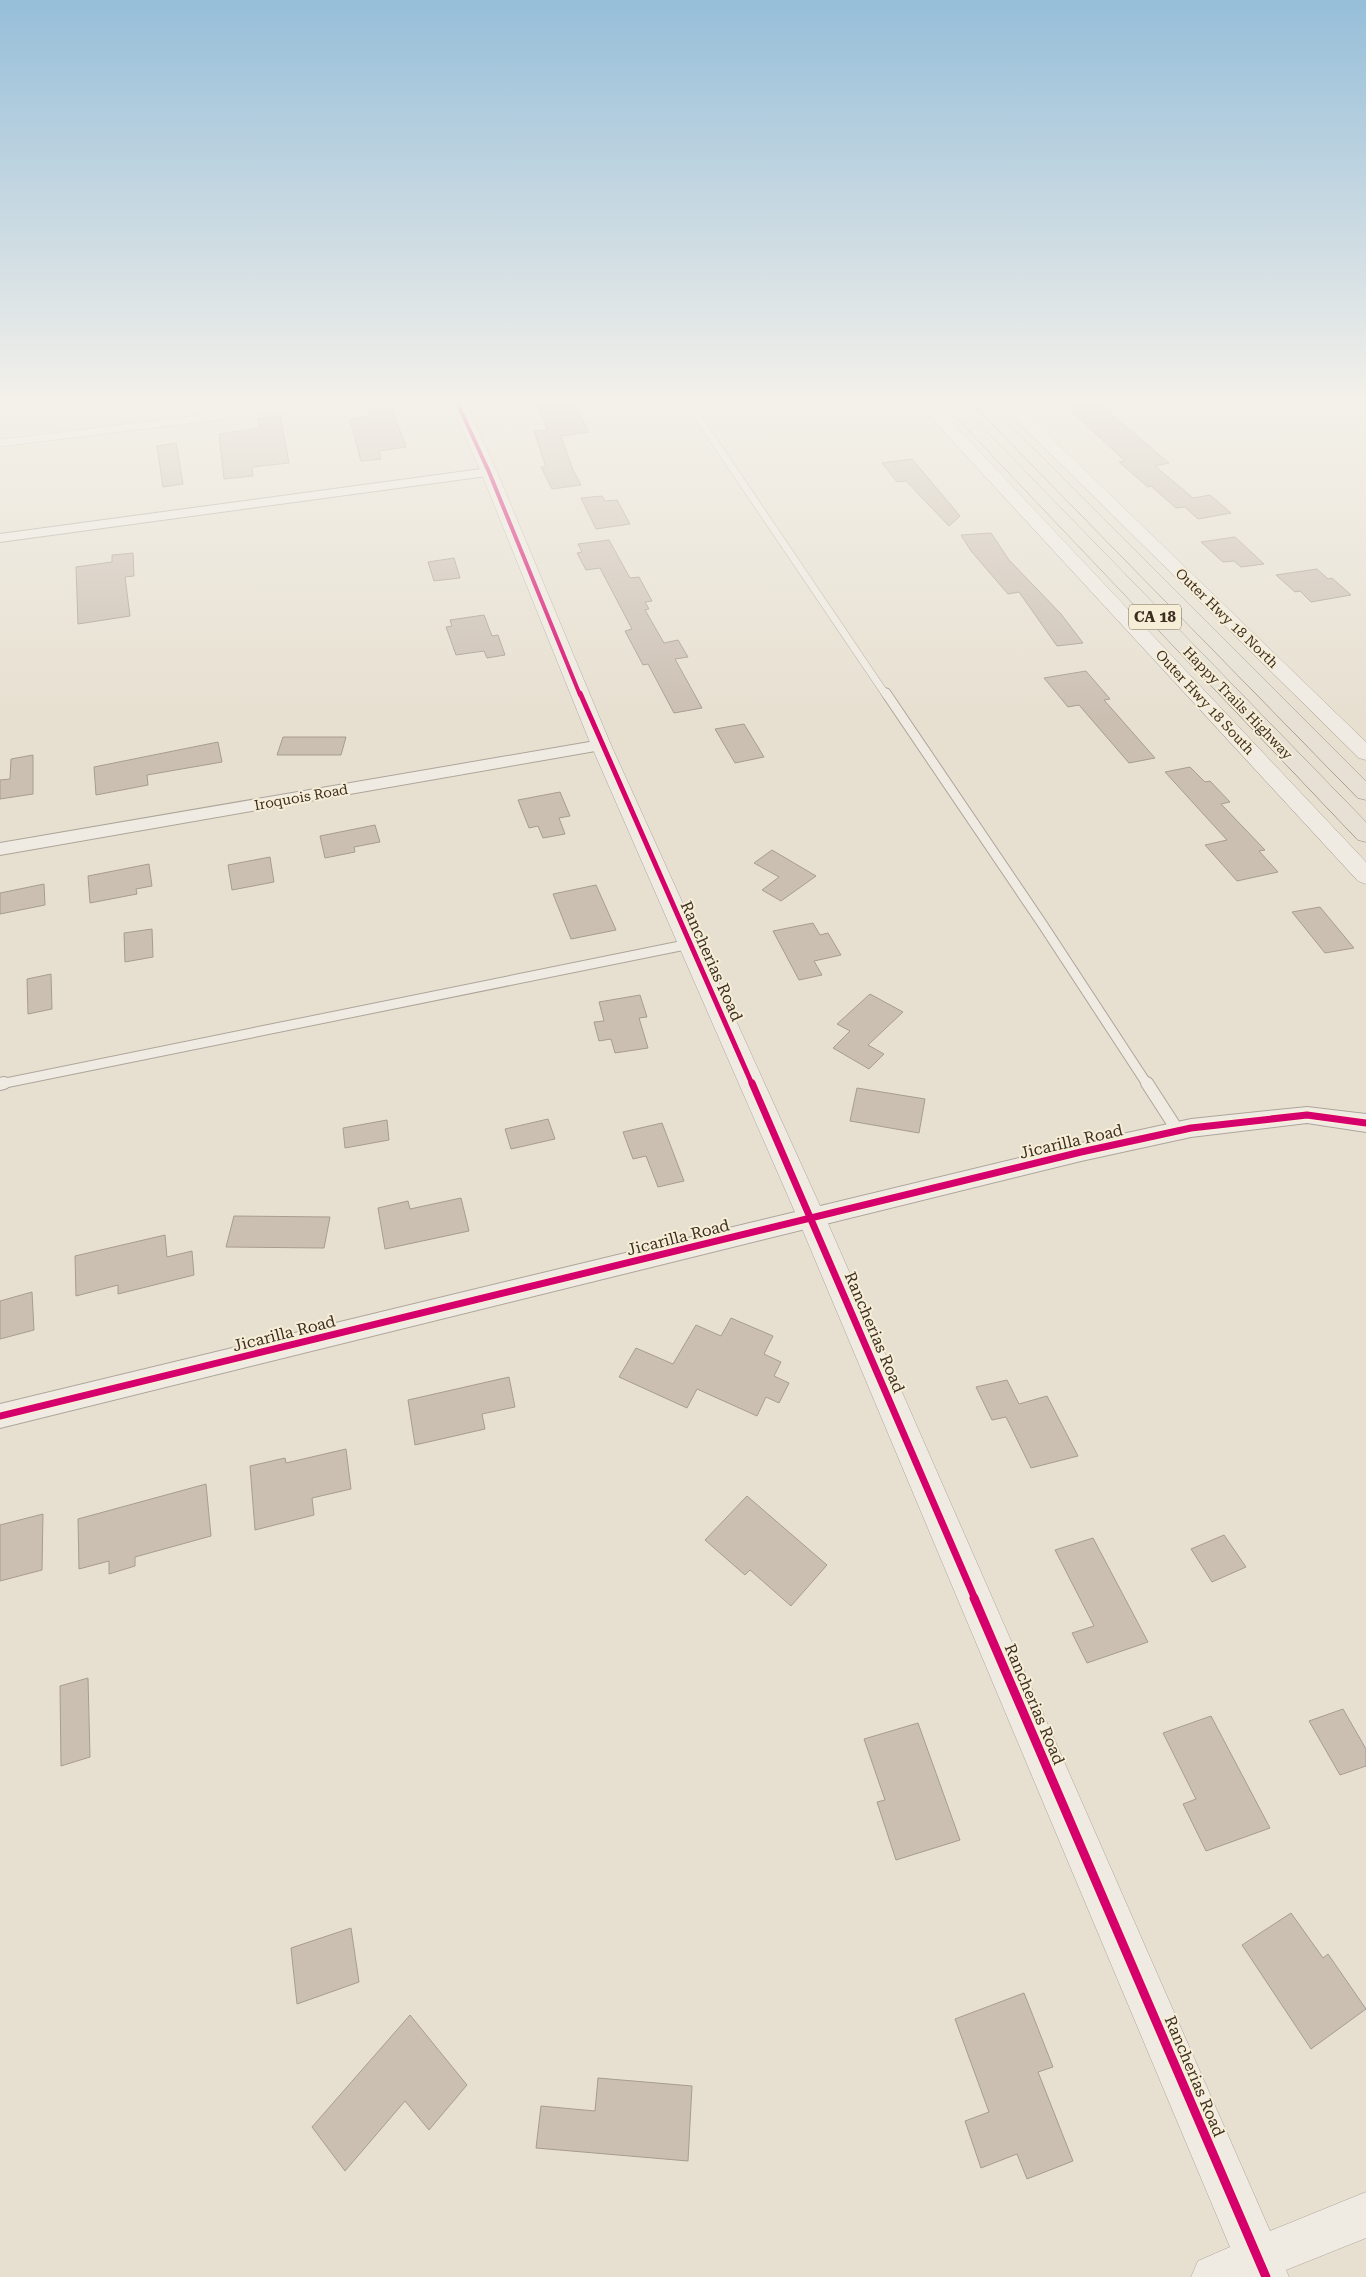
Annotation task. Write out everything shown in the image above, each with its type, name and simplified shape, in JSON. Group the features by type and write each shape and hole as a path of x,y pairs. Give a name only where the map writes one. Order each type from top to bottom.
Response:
{"main road":[{"name":"Happy Trails Highway","path":"1047,504 1366,835"},
{"name":"Happy Trails Highway","path":"1079,504 1366,793"}],"street":[{"path":"0,538 250,504"},
{"name":"Rancherias Road","path":"502,504 601,745 812,1219 1262,2268"},
{"name":"Outer Hwy 18 South","path":"1019,504 1366,876"},
{"name":"Outer Hwy 18 North","path":"1110,504 1366,754"},
{"name":"Iroquois Road","path":"0,849 601,745"},
{"name":"Jicarilla Road","path":"0,1416 1081,1152 1178,1131 1307,1115 1366,1123"},
{"path":"1214,2277 1262,2268 1366,2215"}],"lane":[{"path":"757,504 1043,925 1178,1131"},
{"path":"0,1084 690,944"}],"building":[{"path":"584,504 619,504 630,524 596,529"},
{"path":"928,504 950,504 960,516 949,526"},
{"path":"1172,504 1221,504 1231,513 1198,519 1185,507 1176,508"},
{"path":"991,533 1009,560 1061,614 1083,643 1057,646 1019,592 1008,594 971,551 961,535"},
{"path":"1235,537 1264,564 1241,567 1234,561 1223,562 1201,542"},
{"path":"609,540 630,578 639,577 652,601 645,602 649,609 645,610 664,643 678,640 688,657 675,659 702,708 674,713 648,664 643,665 625,631 632,629 600,568 586,570 577,553 582,552 578,544"},
{"path":"133,553 134,576 125,577 130,616 78,624 76,567 112,562 112,555"},
{"path":"454,558 460,578 434,581 428,562"},
{"path":"1317,569 1328,579 1332,578 1351,595 1311,602 1300,591 1295,592 1276,575"},
{"path":"484,615 492,636 498,635 505,655 487,658 484,651 456,655 446,627 452,626 450,620"},
{"path":"1086,671 1110,699 1104,700 1155,758 1129,763 1079,705 1068,707 1044,678"},
{"path":"744,724 764,757 735,763 715,729"},
{"path":"283,737 346,737 341,755 277,755"},
{"path":"218,742 222,762 147,775 148,785 96,795 94,767"},
{"path":"33,755 33,794 0,799 0,780 10,779 11,759"},
{"path":"1190,767 1205,782 1210,781 1230,802 1221,804 1265,850 1259,851 1278,872 1237,881 1205,845 1227,840 1165,772"},
{"path":"560,792 570,816 559,818 565,834 543,838 538,826 529,828 518,800"},
{"path":"375,825 380,842 354,847 355,852 325,858 320,836"},
{"path":"772,850 816,876 781,901 762,890 779,877 754,863"},
{"path":"270,857 274,882 232,890 228,865"},
{"path":"149,864 152,886 136,889 137,894 90,903 88,876"},
{"path":"44,884 45,905 0,914 0,893"},
{"path":"596,885 616,930 571,939 553,894"},
{"path":"1320,907 1354,948 1325,953 1292,912"},
{"path":"813,923 820,935 828,933 841,955 814,961 822,975 799,980 773,931"},
{"path":"152,929 153,957 125,962 124,933"},
{"path":"51,974 52,1009 28,1014 27,979"},
{"path":"870,994 903,1012 868,1045 884,1054 869,1069 833,1048 850,1031 837,1024"},
{"path":"640,995 647,1017 639,1018 648,1048 615,1053 611,1039 599,1041 594,1022 604,1021 599,1002"},
{"path":"857,1088 925,1099 919,1133 850,1121"},
{"path":"548,1119 555,1139 511,1149 505,1129"},
{"path":"387,1120 389,1140 345,1148 343,1128"},
{"path":"662,1123 684,1181 658,1187 646,1156 633,1159 623,1132"},
{"path":"461,1198 469,1231 385,1249 378,1208 408,1201 410,1209"},
{"path":"234,1216 330,1217 324,1248 226,1247"},
{"path":"165,1235 167,1257 192,1251 194,1275 118,1294 118,1285 76,1296 75,1256"},
{"path":"32,1292 34,1330 0,1339 0,1301"},
{"path":"731,1318 773,1336 764,1354 781,1362 774,1376 789,1383 779,1403 766,1397 757,1416 697,1389 687,1408 619,1377 636,1348 673,1364 696,1325 721,1336"},
{"path":"509,1377 515,1407 482,1414 485,1429 415,1445 408,1400"},
{"path":"1007,1380 1019,1404 1047,1396 1078,1456 1031,1468 1006,1417 992,1420 976,1387"},
{"path":"346,1449 351,1489 312,1498 314,1515 255,1530 250,1466 285,1458 286,1463"},
{"path":"206,1484 211,1536 135,1557 135,1566 109,1574 109,1561 79,1569 78,1519"},
{"path":"747,1496 827,1565 791,1606 750,1570 745,1575 705,1540"},
{"path":"43,1514 42,1570 0,1581 0,1525"},
{"path":"1224,1535 1246,1567 1212,1582 1191,1549"},
{"path":"1093,1538 1148,1642 1087,1663 1072,1633 1094,1626 1055,1550"},
{"path":"88,1678 90,1757 61,1766 60,1686"},
{"path":"1343,1709 1366,1749 1366,1766 1340,1775 1309,1721"},
{"path":"1211,1716 1270,1828 1206,1851 1183,1804 1196,1799 1163,1733"},
{"path":"918,1723 960,1840 896,1860 877,1802 885,1800 864,1739"},
{"path":"1291,1913 1323,1958 1328,1954 1366,2009 1311,2049 1242,1945"},
{"path":"351,1928 359,1982 297,2004 291,1948"},
{"path":"1024,1993 1053,2067 1038,2072 1073,2161 1027,2179 1017,2154 981,2168 965,2121 989,2112 955,2019"},
{"path":"410,2015 467,2085 429,2130 405,2101 345,2171 312,2127"},
{"path":"598,2078 692,2086 688,2161 536,2148 541,2106 595,2111"}],"cycle path":[{"path":"502,504 601,745 812,1219 1266,2277"},
{"path":"0,1416 1081,1152 1191,1128 1307,1115 1366,1123"}]}
